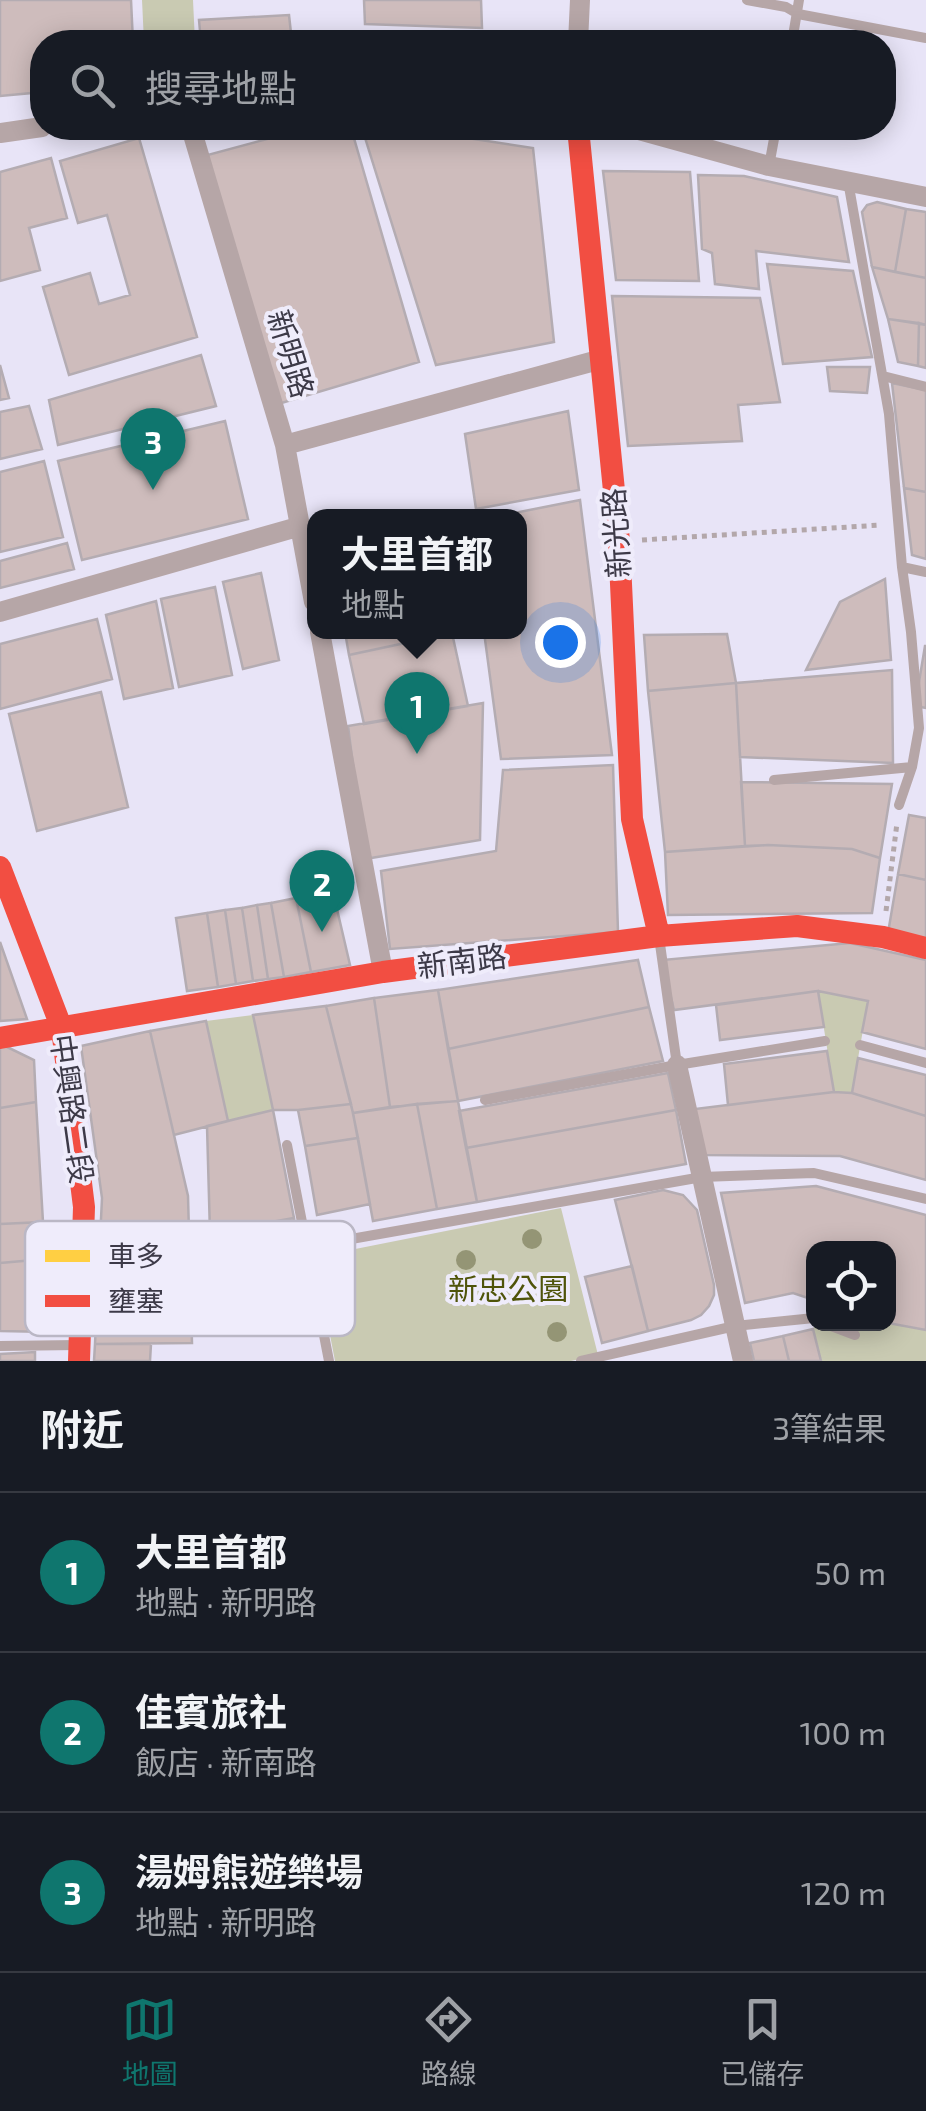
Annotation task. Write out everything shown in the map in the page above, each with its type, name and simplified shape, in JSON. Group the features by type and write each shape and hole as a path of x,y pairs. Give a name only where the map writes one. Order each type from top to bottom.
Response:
{"street":[{"path":"579,30 580,0"},
{"path":"0,133 30,129"},
{"name":"新明路","path":"195,140 286,445 307,564"},
{"name":"新光路","path":"579,140 620,542 632,819 659,936"},
{"path":"675,140 769,166 926,197"},
{"path":"286,445 602,359"},
{"path":"0,612 300,526"},
{"path":"321,639 383,972"},
{"name":"中興路二段","path":"0,867 62,1029 84,1221"},
{"name":"新南路","path":"0,1038 383,972 659,936 797,926 883,937 926,948"},
{"path":"676,1065 743,1361"}],"lane":[{"path":"748,0 883,30"},
{"path":"795,30 799,0"},
{"path":"896,32 926,38"},
{"path":"769,166 774,140"},
{"path":"847,180 884,376 911,632 918,728 912,767 899,805"},
{"path":"884,376 926,387"},
{"path":"902,567 926,572"},
{"path":"774,780 912,767"},
{"path":"659,936 676,1065"},
{"path":"485,1100 826,1041"},
{"path":"860,1045 926,1064"},
{"path":"286,1146 301,1221"},
{"path":"355,1238 702,1177 814,1172 926,1199"},
{"path":"581,1361 734,1326 806,1319"},
{"path":"846,1331 854,1334"},
{"path":"324,1336 329,1361"},
{"path":"0,1346 79,1353"}],"path":[{"path":"620,542 899,523"},
{"path":"883,937 899,805"}],"green space":[{"path":"142,0 193,0 194,30 143,30"},
{"path":"818,991 868,1001 852,1093 834,1092"},
{"path":"253,1015 273,1110 228,1121 206,1021"},
{"name":"新忠公園","path":"561,1208 598,1355 571,1361 335,1361 330,1336 355,1336 355,1249"},
{"path":"896,1324 926,1330 926,1361 821,1361 814,1331 896,1331"}],"building":[{"path":"0,0 131,0 132,30 30,30 30,93 0,96"},
{"path":"364,0 481,0 482,28 365,24"},
{"path":"289,15 291,30 200,30 199,20"},
{"path":"140,140 197,337 69,375 43,287 90,273 99,304 130,295 107,215 78,223 60,161"},
{"path":"263,140 354,140 419,362 275,405 200,157"},
{"path":"366,140 481,140 533,148 554,342 436,365"},
{"path":"51,158 67,218 29,228 40,270 0,281 0,172"},
{"path":"603,171 690,172 699,281 616,280"},
{"path":"698,175 744,176 837,197 849,262 756,251 759,289 715,284 712,253 702,249"},
{"path":"877,202 906,209 895,272 872,267 862,212 867,205"},
{"path":"906,209 926,212 926,278 895,272"},
{"path":"767,264 853,271 872,357 783,364"},
{"path":"872,267 926,278 926,325 888,319"},
{"path":"612,296 760,298 780,402 738,405 742,441 628,446"},
{"path":"888,319 919,323 918,366 898,362"},
{"path":"919,323 926,325 926,368 918,366"},
{"path":"201,355 216,406 58,445 49,400"},
{"path":"0,365 9,398 0,400"},
{"path":"827,367 870,367 867,393 830,391"},
{"path":"892,383 926,390 926,492 904,488"},
{"path":"29,406 42,449 0,459 0,412"},
{"path":"568,411 579,490 476,509 465,434"},
{"path":"225,421 248,519 82,560 58,461"},
{"path":"44,461 63,537 0,552 0,472"},
{"path":"904,488 926,492 926,559 912,555"},
{"path":"580,500 612,755 501,759 485,639 527,639 527,510"},
{"path":"67,543 74,569 0,588 0,561"},
{"path":"261,573 279,660 243,669 223,582"},
{"path":"885,579 891,660 806,670 840,602"},
{"path":"215,587 232,675 179,687 161,599"},
{"path":"156,601 173,688 124,699 106,615"},
{"path":"97,619 112,679 0,709 0,644"},
{"path":"727,634 736,683 648,691 644,635"},
{"path":"346,639 424,639 349,655"},
{"path":"424,639 453,639 468,706 364,724 349,655"},
{"path":"926,646 926,708 915,706"},
{"path":"892,670 893,763 740,757 736,683"},
{"path":"736,683 745,846 665,852 648,691"},
{"path":"101,692 128,807 37,831 9,714"},
{"path":"483,703 480,840 365,859 348,726"},
{"path":"613,765 618,932 390,949 381,871 496,851 503,770"},
{"path":"741,782 892,784 880,858 852,849 745,846"},
{"path":"909,815 926,818 926,880 898,874"},
{"path":"768,845 852,849 880,858 872,913 668,915 665,852"},
{"path":"898,874 926,880 926,943 888,933"},
{"path":"333,892 350,965 311,972 296,898"},
{"path":"296,898 311,972 284,977 271,903"},
{"path":"271,903 284,977 268,979 257,905"},
{"path":"257,905 268,979 253,981 242,908"},
{"path":"242,908 253,981 236,984 225,910"},
{"path":"225,910 236,984 218,987 207,913"},
{"path":"207,913 218,987 187,991 176,918"},
{"path":"0,942 27,1019 0,1021"},
{"path":"850,943 926,960 926,1049 862,1032 868,1001 818,991 674,1010 662,960"},
{"path":"638,960 649,1007 448,1049 438,990"},
{"path":"438,990 458,1101 390,1107 374,998"},
{"path":"818,991 824,1027 720,1040 716,1005"},
{"path":"374,998 390,1107 353,1113 326,1006"},
{"path":"326,1006 351,1104 273,1110 253,1015"},
{"path":"649,1007 663,1061 458,1101 448,1049"},
{"path":"206,1021 228,1121 174,1135 150,1031"},
{"path":"150,1031 188,1196 189,1221 101,1221 102,1198 81,1046"},
{"path":"0,1047 34,1060 36,1102 0,1108"},
{"path":"827,1051 834,1092 728,1105 724,1064"},
{"path":"858,1058 926,1075 926,1116 852,1093"},
{"path":"668,1073 676,1110 466,1148 459,1111"},
{"path":"852,1093 926,1116 926,1180 840,1156 704,1155 695,1109"},
{"path":"458,1101 477,1202 437,1209 417,1104"},
{"path":"36,1102 43,1221 0,1224 0,1108"},
{"path":"351,1104 358,1138 305,1146 298,1110"},
{"path":"417,1104 437,1209 373,1221 353,1113"},
{"path":"273,1110 294,1218 210,1221 207,1126"},
{"path":"676,1110 686,1164 477,1202 466,1148"},
{"path":"358,1138 370,1204 317,1215 305,1146"},
{"path":"816,1186 926,1215 926,1330 896,1324 896,1241 806,1241 806,1297 793,1293 745,1303 721,1193"},
{"path":"663,1190 683,1195 697,1210 714,1295 701,1315 648,1331 615,1200"},
{"path":"25,1223 25,1261 0,1263 0,1224"},
{"path":"25,1261 25,1332 0,1331 0,1263"},
{"path":"632,1266 648,1331 602,1343 585,1277"},
{"path":"814,1331 821,1361 789,1361 783,1336"},
{"path":"95,1336 192,1336 192,1343 95,1344"},
{"path":"783,1336 789,1361 754,1361 750,1343"},
{"path":"95,1344 151,1344 150,1361 94,1361"},
{"path":"35,1352 35,1361 0,1361 0,1354"}],"traffic: jam":[{"path":"579,140 619,541 632,819 659,936"},
{"path":"0,867 62,1029 84,1221"},
{"path":"0,1038 383,972 659,936 797,926 883,937 926,948"},
{"path":"79,1361 80,1336"}],"place":[{"name":"湯姆熊遊樂場","path":"153,490"},
{"name":"大里首都","path":"417,754"},
{"name":"佳賓旅社","path":"322,932"}]}
